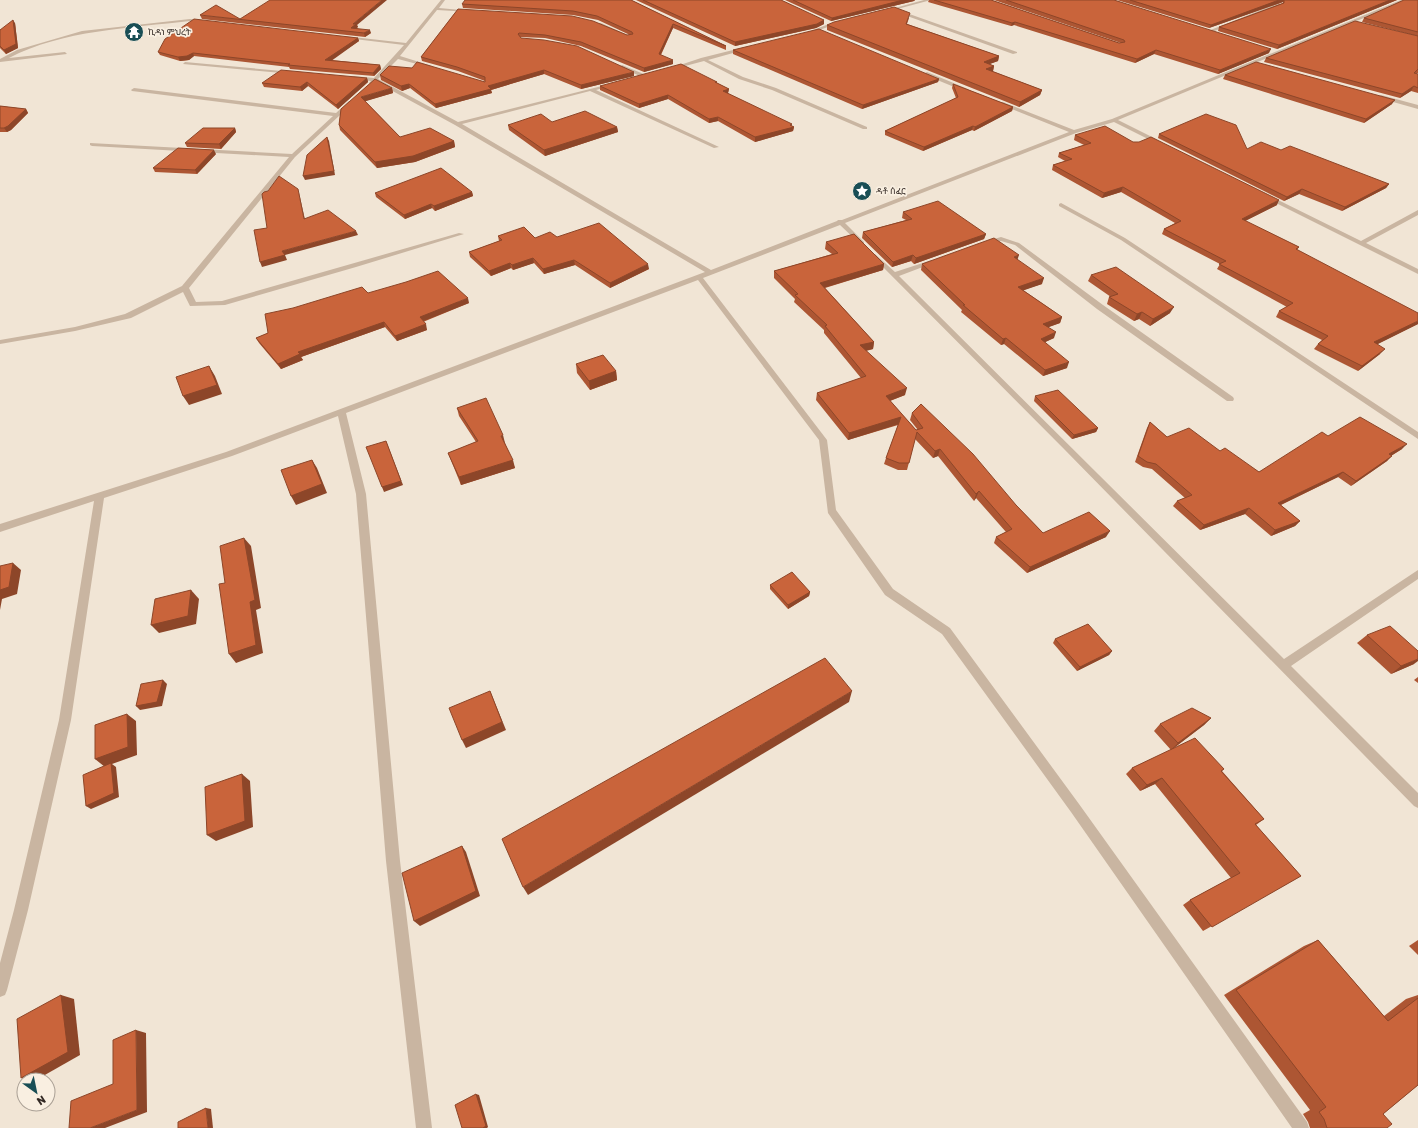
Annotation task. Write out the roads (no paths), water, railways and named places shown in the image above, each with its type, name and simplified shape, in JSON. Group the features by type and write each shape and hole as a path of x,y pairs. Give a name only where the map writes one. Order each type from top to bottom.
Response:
{"street":[{"path":"364,90 376,80 397,57 443,0"},
{"path":"880,13 927,0"},
{"path":"0,528 99,498 229,454 711,273 840,221 1074,132 1114,120 1256,63 1272,51 1356,23 1405,0"},
{"path":"1210,31 1280,4"},
{"path":"435,9 474,11"},
{"path":"894,10 1015,53"},
{"path":"1,61 19,51 91,30 190,20 214,22"},
{"path":"824,21 831,24"},
{"path":"803,34 819,30 831,24 845,21"},
{"path":"595,22 630,37"},
{"path":"1203,29 1217,33"},
{"path":"819,30 826,33"},
{"path":"338,36 408,44"},
{"path":"666,70 734,50 757,45"},
{"path":"728,47 734,50"},
{"path":"1,61 65,53"},
{"path":"397,57 436,68"},
{"path":"703,59 742,78 774,89 865,128"},
{"path":"185,63 296,73"},
{"path":"616,64 644,76"},
{"path":"923,73 973,92"},
{"path":"636,78 651,74"},
{"path":"352,78 376,80 457,124 711,273"},
{"path":"457,124 614,84"},
{"path":"134,90 336,115"},
{"path":"592,90 716,146"},
{"path":"0,342 75,329 128,316 185,288 293,156 359,95"},
{"path":"1373,95 1418,107"},
{"path":"995,101 1074,132"},
{"path":"1114,120 1164,144"},
{"path":"92,144 293,156"},
{"path":"1263,194 1418,272"},
{"path":"1061,205 1123,239 1418,436"},
{"path":"1362,243 1418,212"},
{"path":"840,221 1284,665 1418,802"},
{"path":"185,288 194,304 222,303 461,234"},
{"path":"974,247 1001,239 1017,244 1100,307 1230,399"},
{"path":"894,275 945,257"},
{"path":"699,277 823,440 830,511 889,592 946,631 1075,808 1301,1128"},
{"path":"341,411 361,494 393,861 424,1128"},
{"path":"0,990 65,720 99,498"},
{"path":"1284,665 1418,574"}],"place":[{"name":"ኪዳነ ምህረት","path":"134,32"},
{"name":"ዳቶ ሰፈር","path":"862,191"}]}
